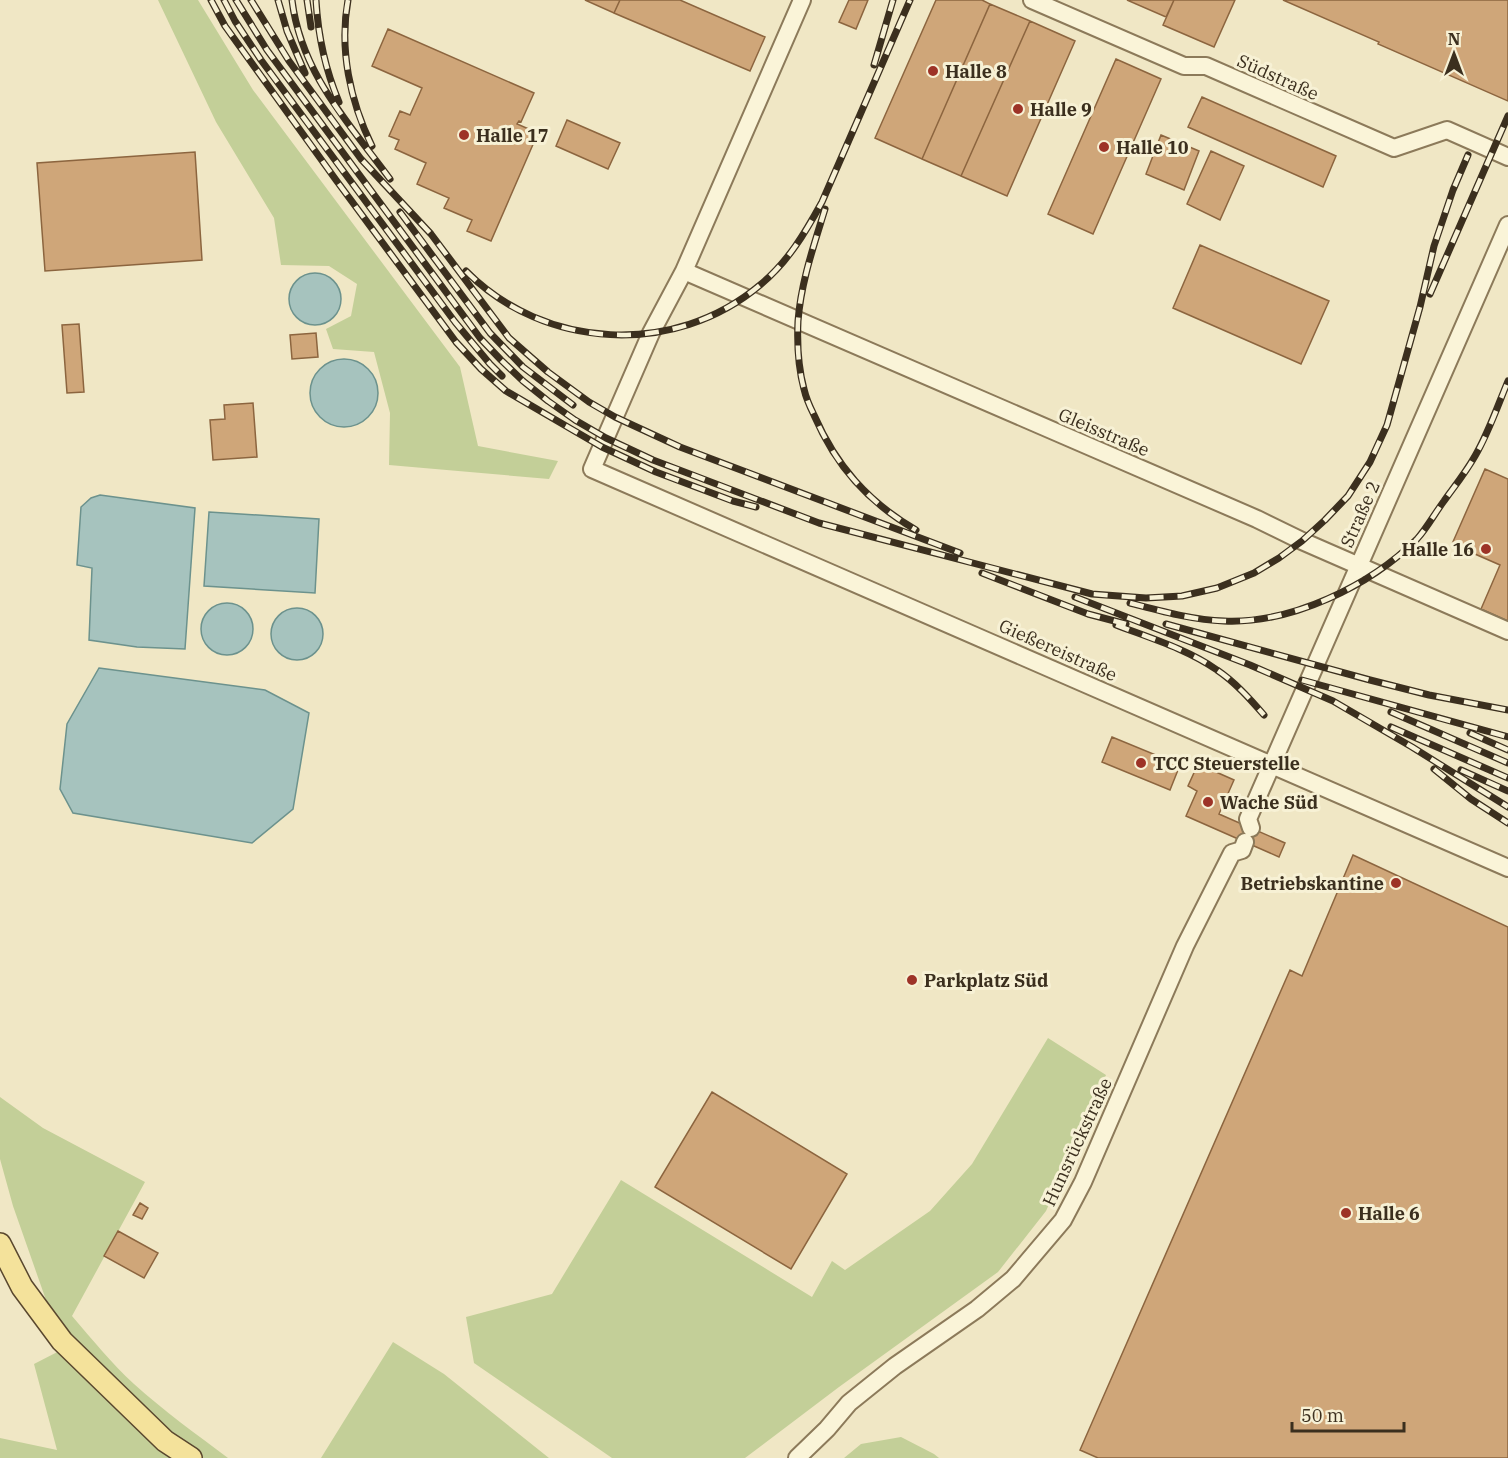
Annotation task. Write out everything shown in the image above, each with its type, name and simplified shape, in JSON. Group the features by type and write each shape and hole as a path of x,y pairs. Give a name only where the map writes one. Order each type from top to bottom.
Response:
{"main road":[{"path":"0,1244 22,1287 62,1341 165,1441 191,1458"}],"street":[{"path":"684,271 802,0"},
{"name":"Südstraße","path":"1032,0 1184,66 1206,66 1394,148 1447,130 1508,157"},
{"name":"Straße 2","path":"1241,833 1508,225"},
{"name":"Gießereistraße","path":"684,271 651,333 592,469 1508,868"},
{"name":"Gleisstraße","path":"684,271 1257,519 1508,631"},
{"name":"Hunsrückstraße","path":"796,1458 827,1429 849,1403 895,1366 977,1309 1013,1279 1063,1220 1083,1182 1185,946 1241,833"}],"green space":[{"path":"158,0 198,0 253,90 460,367 478,446 558,461 549,479 389,465 390,413 374,352 333,349 326,329 351,316 357,284 329,266 281,265 274,218 216,122"},
{"path":"1048,1038 1106,1075 1046,1211 998,1272 745,1458 612,1458 474,1363 466,1317 552,1294 621,1180 812,1297 832,1261 845,1270 930,1211 972,1164"},
{"path":"0,1097 43,1128 145,1182 72,1316 134,1384 228,1458 0,1458 0,1438 57,1450 34,1364 69,1346 53,1320 13,1206 0,1159"},
{"path":"393,1342 444,1374 549,1458 321,1458"},
{"path":"901,1437 939,1458 844,1458 861,1444"}],"water":[{"path":"315,273 325,275 333,281 339,289 341,299 339,309 333,317 325,323 315,325 305,323 297,317 291,309 289,299 291,289 297,281 305,275"},
{"path":"351,359 363,365 372,374 378,386 376,406 368,417 351,427 337,427 320,417 312,406 310,386 320,369 331,361"},
{"path":"100,495 195,508 185,649 137,647 89,640 92,568 77,565 81,507 91,498"},
{"path":"209,512 319,519 315,593 204,586"},
{"path":"227,603 237,605 245,611 251,619 253,629 251,639 245,647 237,653 227,655 217,653 209,647 203,639 201,629 203,619 209,611 217,605"},
{"path":"297,608 307,610 315,616 321,624 323,634 321,644 315,652 307,658 297,660 287,658 279,652 273,644 271,634 273,624 279,616 287,610"},
{"path":"99,668 265,690 309,713 293,809 252,843 73,813 60,789 67,724"}],"building":[{"path":"585,0 620,0 614,13"},
{"path":"620,0 680,0 765,37 750,71 614,13"},
{"path":"849,0 868,0 856,29 839,22"},
{"name":"Halle 8","path":"936,0 982,0 990,4 922,159 875,138"},
{"path":"1127,0 1174,0 1166,17"},
{"path":"1174,0 1235,0 1214,47 1163,25"},
{"path":"1283,0 1508,0 1508,101 1378,44 1379,42"},
{"path":"990,4 1030,21 961,176 922,159"},
{"name":"Halle 9","path":"1030,21 1075,41 1007,196 961,176"},
{"name":"Halle 17","path":"388,29 534,93 521,122 517,124 538,133 491,241 467,231 472,220 444,208 449,198 417,184 426,163 395,149 399,140 389,136 400,111 410,115 422,88 372,66"},
{"name":"Halle 10","path":"1116,59 1161,79 1093,234 1048,214"},
{"path":"1202,97 1336,156 1323,187 1188,127"},
{"path":"567,120 620,143 608,169 556,146"},
{"path":"1161,135 1199,151 1184,190 1146,174"},
{"path":"1211,151 1244,166 1220,220 1187,204"},
{"path":"195,152 202,260 45,271 37,163"},
{"path":"1200,245 1329,301 1301,364 1173,308"},
{"path":"79,324 84,392 67,393 62,325"},
{"path":"316,333 318,357 292,359 290,335"},
{"path":"253,403 257,457 213,460 210,420 225,419 224,405"},
{"name":"Halle 16","path":"1485,469 1508,479 1508,621 1481,609 1500,565 1452,544"},
{"name":"TCC Steuerstelle","path":"1112,737 1180,765 1170,790 1102,762"},
{"name":"Wache Süd","path":"1198,764 1234,780 1219,814 1285,843 1279,857 1186,816 1197,791 1188,786"},
{"name":"Halle 6","path":"1353,855 1508,927 1508,1458 1098,1458 1080,1450 1290,970 1302,976"},
{"path":"712,1092 847,1174 791,1269 655,1187"},
{"path":"140,1203 148,1208 142,1219 133,1215"},
{"path":"118,1231 158,1253 144,1278 104,1256"}],"railway":[{"path":"211,0 225,26 336,180 456,342 481,369 506,391 602,447 656,472 733,501 756,507"},
{"path":"224,0 261,60 455,322 502,376"},
{"path":"236,0 267,50 480,338 523,381 575,420 606,438 653,460 819,523 1092,594 1146,598 1182,596 1217,588 1254,573 1279,558 1302,541 1348,496 1370,462 1387,425 1420,307 1434,246 1453,190 1468,155"},
{"path":"251,0 289,61 361,159 431,234 509,338 548,372 589,402 615,417 680,447 960,553"},
{"path":"278,0 287,31 305,73"},
{"path":"292,0 305,51 316,74 343,117 390,179"},
{"path":"307,0 311,27"},
{"path":"316,0 323,52 339,102"},
{"path":"348,0 345,37 348,74 352,93 372,146"},
{"path":"874,65 893,0"},
{"path":"466,271 498,297 533,317 571,329 610,335 650,333 689,324 726,308 770,276 787,257 809,225 822,202 910,0"},
{"path":"1430,294 1508,116"},
{"path":"825,209 808,264 800,306 798,355 805,392 832,451 855,481 868,495 916,530"},
{"path":"400,212 490,333 523,367 573,405"},
{"path":"1130,603 1200,619 1250,620 1302,609 1353,586 1398,556 1424,530 1475,456 1489,429 1508,381"},
{"path":"982,573 1088,614 1126,624"},
{"path":"1075,597 1250,665 1333,701 1508,807"},
{"path":"1166,624 1429,695 1508,710"},
{"path":"1116,625 1168,644 1205,663 1236,685 1264,715"},
{"path":"1302,680 1508,737"},
{"path":"1391,712 1508,763"},
{"path":"1391,727 1508,778"},
{"path":"1470,733 1508,750"},
{"path":"1434,769 1471,799 1508,823"},
{"path":"1461,770 1508,791"}],"place":[{"name":"Halle 8","path":"933,71"},
{"name":"Halle 9","path":"1018,109"},
{"name":"Halle 17","path":"464,135"},
{"name":"Halle 10","path":"1104,147"},
{"name":"Halle 16","path":"1486,549"},
{"name":"TCC Steuerstelle","path":"1141,763"},
{"name":"Wache Süd","path":"1208,802"},
{"name":"Betriebskantine","path":"1396,883"},
{"name":"Parkplatz Süd","path":"912,980"},
{"name":"Halle 6","path":"1346,1213"}]}
